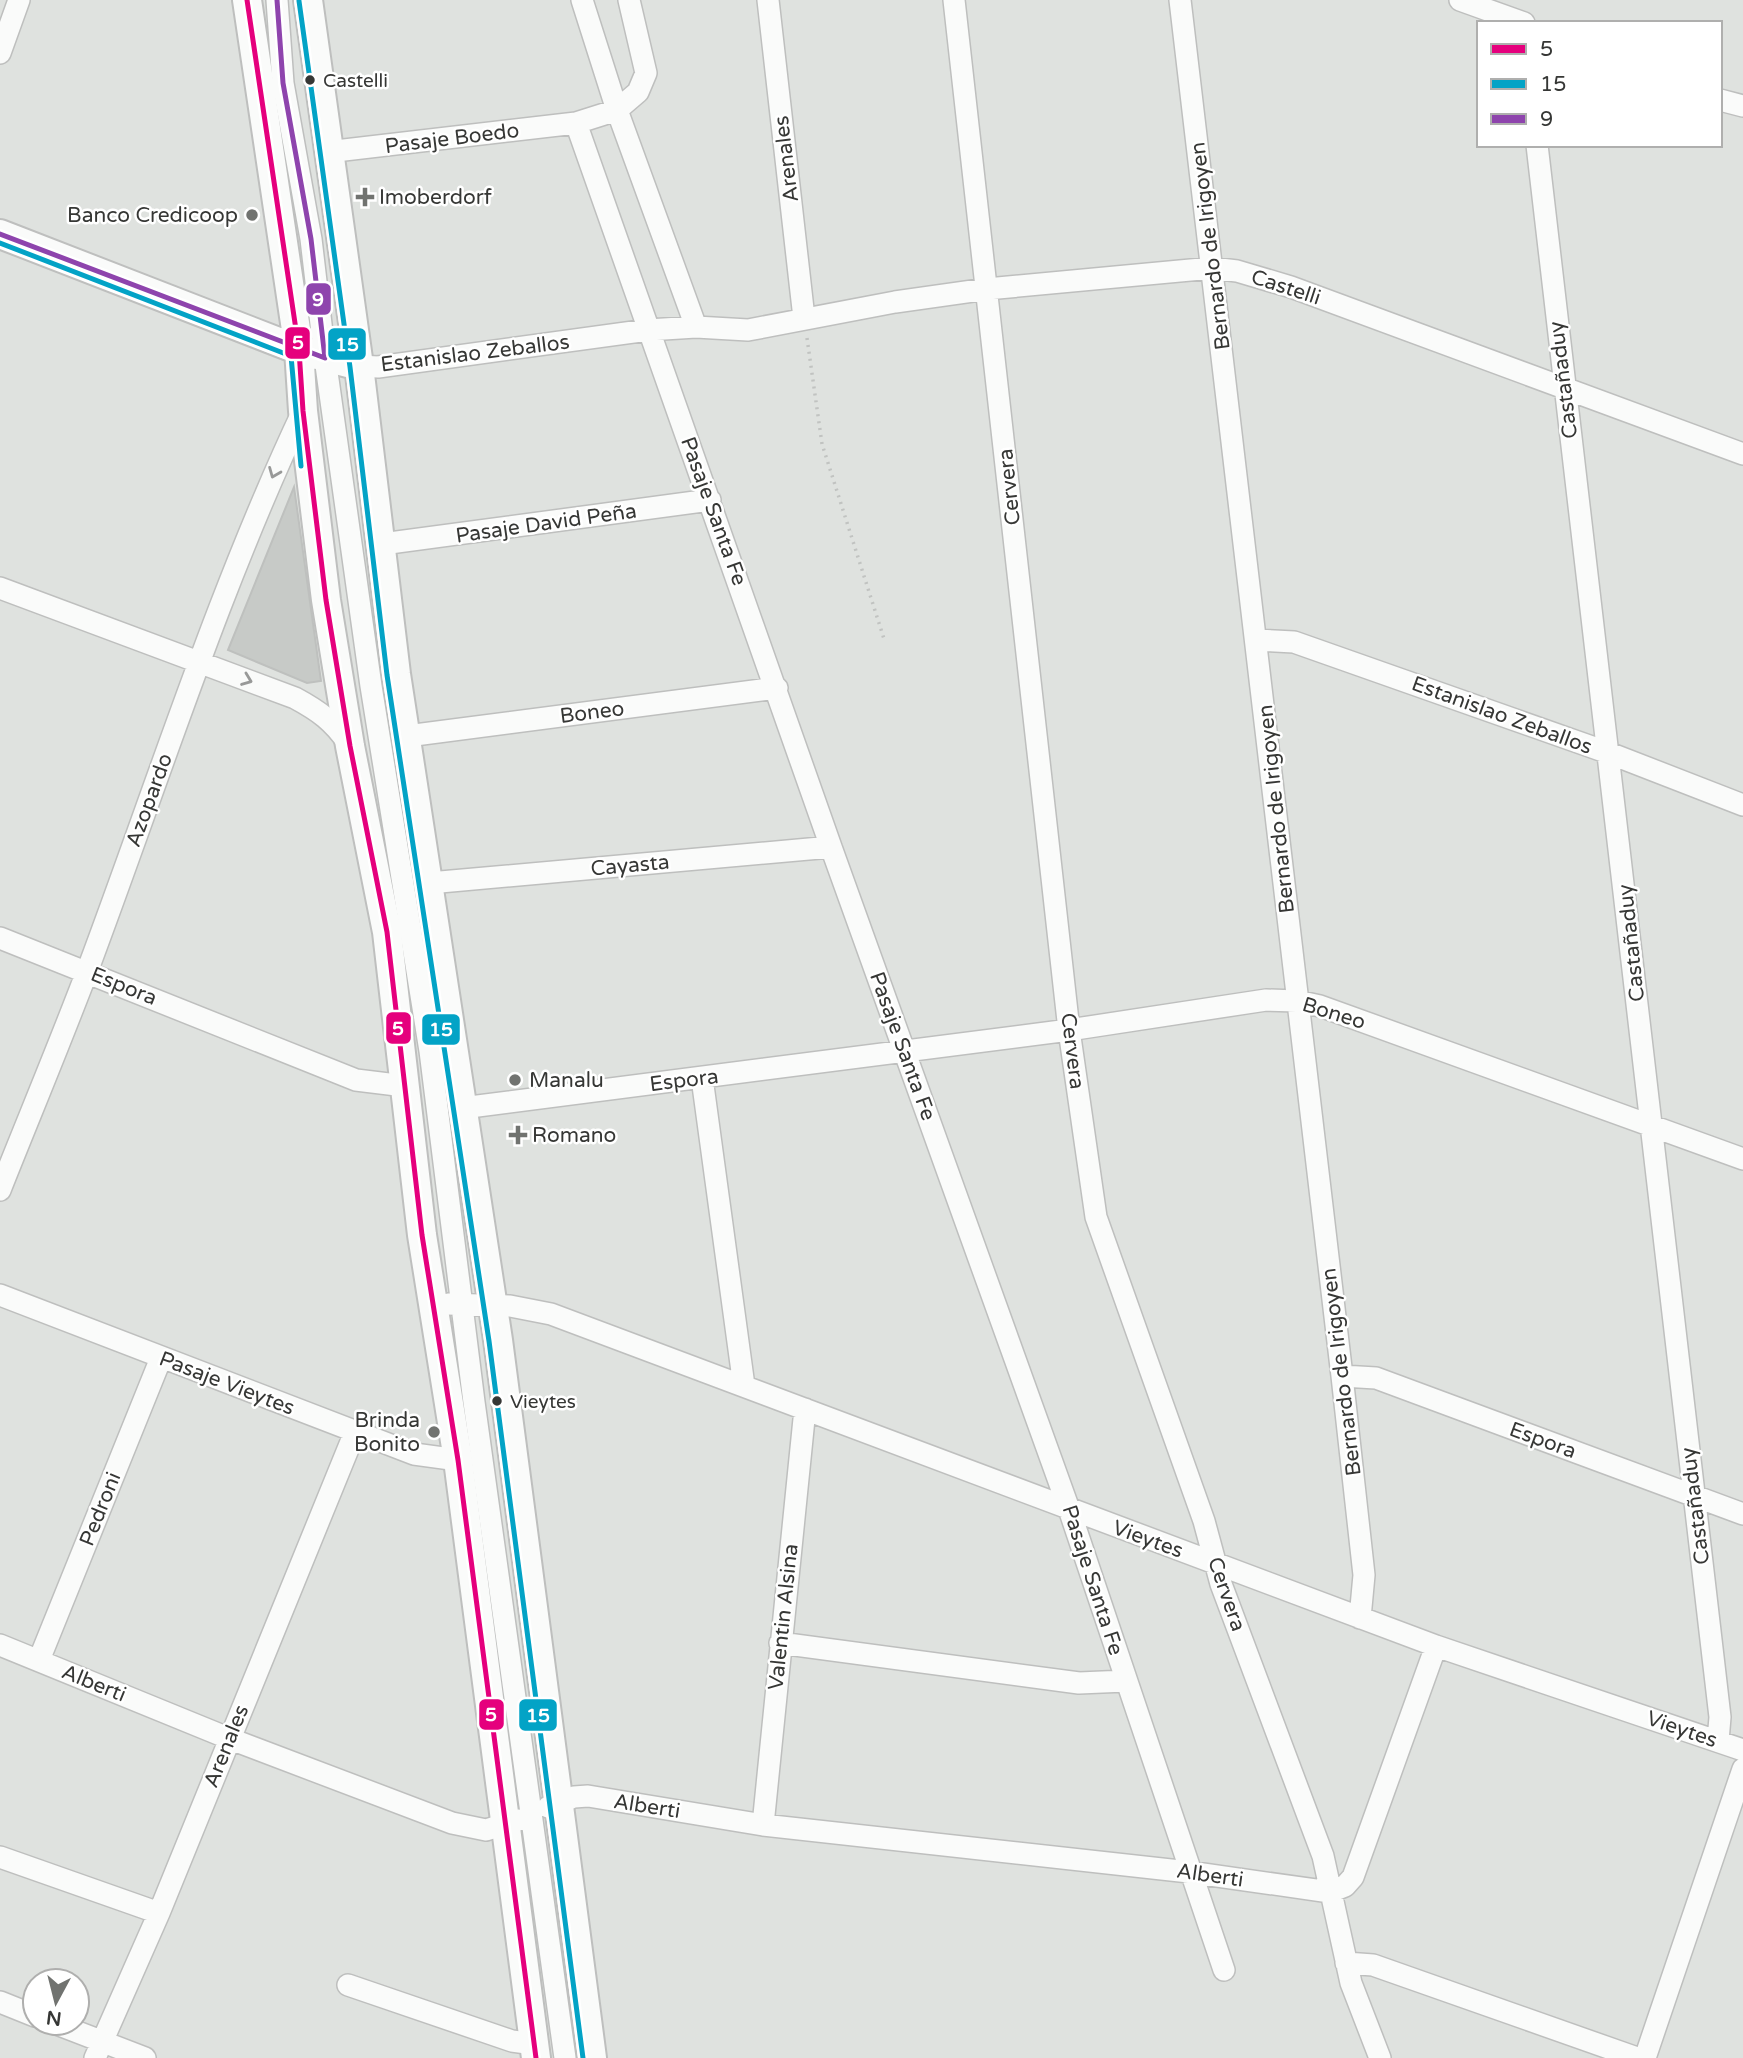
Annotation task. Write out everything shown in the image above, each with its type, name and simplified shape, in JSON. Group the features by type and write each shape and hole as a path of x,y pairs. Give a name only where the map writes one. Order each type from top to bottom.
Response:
{"main road":[{"path":"247,0 312,354 303,411 326,600 350,746 381,892 432,1305 518,1820 535,2051"},
{"path":"308,0 382,544 384,680 407,736 493,1305 592,2058"},
{"name":"Estanislao Zeballos","path":"0,233 312,354 359,366"}],"street":[{"path":"0,53 19,0"},
{"path":"277,0 283,83 312,239 312,354 384,680 461,1303 518,1820 565,2058"},
{"path":"582,0 617,110 696,327"},
{"path":"617,110 638,92 646,73 629,0"},
{"name":"Arenales","path":"768,0 804,318"},
{"name":"Cervera","path":"954,0 1069,1030 1096,1217 1204,1521 1215,1564 1323,1856 1346,1963 1380,2058"},
{"name":"Bernardo de Irigoyen","path":"1180,0 1342,1376 1364,1575 1360,1618"},
{"path":"1460,0 1518,21"},
{"path":"1520,0 1523,21"},
{"path":"1722,101 1743,106"},
{"name":"Pasaje Boedo","path":"327,152 576,124 617,110"},
{"name":"Pasaje Santa Fe","path":"576,124 831,847 1070,1512 1224,1970"},
{"name":"Castañaduy","path":"1536,147 1720,1717 1718,1741"},
{"name":"Castelli","path":"804,318 987,289 1212,268 1237,271 1291,287 1743,454"},
{"name":"Estanislao Zeballos","path":"359,366 378,367 648,330 696,327 748,330 804,318"},
{"name":"Azopardo","path":"0,1190 88,971 199,662 277,465 303,411"},
{"name":"Pasaje David Peña","path":"382,544 710,500"},
{"path":"0,588 295,698 329,718 350,746"},
{"name":"Estanislao Zeballos","path":"1257,640 1294,642 1609,753 1743,805"},
{"path":"295,698 333,700 384,680"},
{"name":"Boneo","path":"407,736 777,688"},
{"name":"Cayasta","path":"429,883 831,847"},
{"name":"Espora","path":"0,938 356,1080 405,1086"},
{"name":"Boneo","path":"905,1051 1069,1030 1266,1000 1297,1001 1321,1006 1743,1159"},
{"name":"Espora","path":"462,1108 905,1051"},
{"path":"702,1078 744,1386"},
{"name":"Pasaje Vieytes","path":"0,1296 414,1454 458,1460"},
{"name":"Vieytes","path":"432,1305 493,1305 551,1314 1070,1512 1436,1646 1743,1750"},
{"name":"Pedroni","path":"38,1660 161,1358"},
{"name":"Espora","path":"1342,1376 1376,1378 1743,1514"},
{"name":"Valentin Alsina","path":"763,1825 805,1409"},
{"name":"Arenales","path":"99,2050 159,1913 228,1738 355,1432"},
{"path":"780,1643 1079,1683 1126,1681"},
{"name":"Alberti","path":"0,1645 228,1738 471,1829 518,1820 558,1802 588,1796 763,1825 1189,1872 1330,1892"},
{"path":"1330,1892 1345,1886 1353,1877 1436,1646"},
{"path":"1645,2058 1743,1769"},
{"path":"0,1857 159,1913"},
{"path":"1346,1963 1373,1965 1637,2058"},
{"path":"348,1985 535,2051"},
{"path":"0,2002 21,2010"},
{"path":"77,2037 99,2050 145,2058"}],"path":[{"path":"804,318 819,433 885,642"}],"building":[{"path":"294,487 321,681 307,683 228,650"}],"transit line":[{"name":"5","path":"247,0 299,350 303,411 326,600 350,746 387,932 422,1235 458,1460 536,2058"},
{"name":"9","path":"0,234 325,358 311,239 283,83 277,0"},
{"name":"15","path":"299,1 350,367 387,675 489,1341 583,2058"},
{"name":"15","path":"0,243 291,356 301,466"}],"place":[{"name":"Castelli","path":"310,80"},
{"name":"Imoberdorf","path":"365,197"},
{"name":"Banco Credicoop","path":"252,215"},
{"name":"Manalu","path":"515,1080"},
{"name":"Romano","path":"518,1135"},
{"name":"Vieytes","path":"497,1401"},
{"name":"Brinda Bonito","path":"434,1432"}]}
